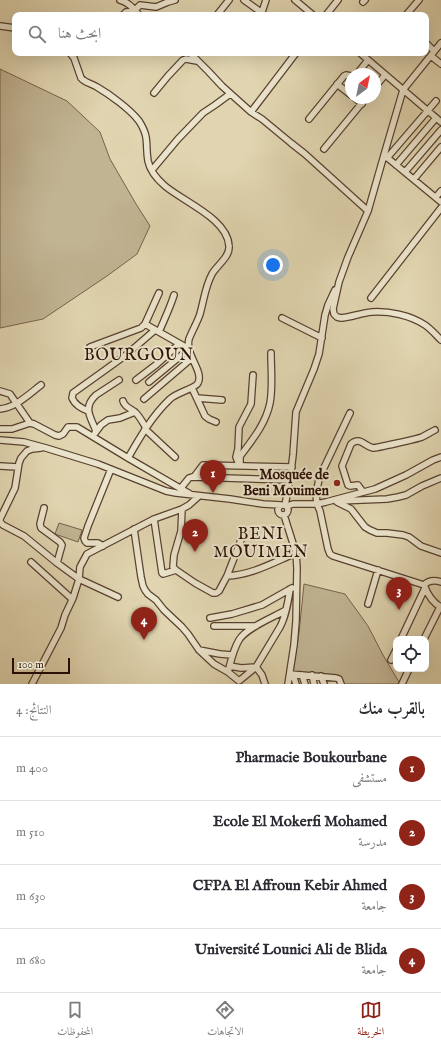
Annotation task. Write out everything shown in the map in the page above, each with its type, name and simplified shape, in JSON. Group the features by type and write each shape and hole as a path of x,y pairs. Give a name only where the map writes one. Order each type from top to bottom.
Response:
{"street":[{"path":"120,0 125,2 137,12"},
{"path":"137,12 140,5 156,7 175,0"},
{"path":"219,12 229,0"},
{"path":"244,0 259,12"},
{"path":"262,12 266,0"},
{"path":"295,0 309,12"},
{"path":"328,12 338,0"},
{"path":"409,12 419,0"},
{"path":"126,12 137,12"},
{"path":"0,26 12,28"},
{"path":"288,684 291,674 294,645 297,568 296,553 284,515 287,513 285,506 292,467 296,412 319,354 328,305 339,282 368,210 386,156 403,90 441,43"},
{"path":"429,48 441,64"},
{"path":"72,56 83,80 96,86 121,103 138,119 146,136 148,159 152,170 159,180 219,224 228,239 229,245 228,253 216,267 206,286 200,314 189,339 189,349 197,369 199,381 196,386 181,392 170,399 145,428 128,458"},
{"path":"193,56 230,94 305,154 368,210"},
{"path":"251,112 294,56"},
{"path":"363,56 441,122"},
{"path":"154,92 183,60 198,61"},
{"path":"362,68 368,60"},
{"path":"309,119 345,75"},
{"path":"381,81 386,75"},
{"path":"337,84 345,90"},
{"path":"152,170 178,139 203,113 230,94"},
{"path":"386,156 436,101"},
{"path":"324,149 362,104"},
{"path":"396,165 436,118"},
{"path":"405,172 441,130"},
{"path":"414,179 441,147"},
{"path":"386,156 441,202"},
{"path":"436,197 441,191"},
{"path":"371,298 441,208"},
{"path":"339,282 333,309 334,314 337,317 348,318 359,314 372,312 398,314 410,317 426,325 441,340"},
{"path":"90,347 141,328 145,324 159,293"},
{"path":"88,411 74,403 72,398 73,393 157,331 170,308 174,295"},
{"path":"282,318 322,338"},
{"path":"145,324 189,349"},
{"path":"136,380 157,364 179,344"},
{"path":"149,382 189,349"},
{"path":"240,466 240,457 262,424 268,410 271,393 271,353"},
{"path":"144,399 192,358"},
{"path":"240,466 236,457 239,427 251,404 253,375"},
{"path":"94,434 88,411 89,405 93,398 119,380"},
{"path":"0,409 17,404 41,385"},
{"path":"192,388 205,416 209,420 216,422"},
{"path":"0,391 10,394 30,423"},
{"path":"197,398 222,400"},
{"path":"123,401 124,405 135,412 145,428 175,457"},
{"path":"94,434 108,420 120,418 135,412"},
{"path":"350,413 319,479 316,494 328,549 330,554 334,556 424,587 440,607 426,636"},
{"path":"0,429 12,429 30,423 57,435 61,435 68,427 81,429 94,434 128,458 196,496"},
{"path":"363,492 358,486 348,485 342,468 342,464 352,443 359,441 374,448 421,437 435,430"},
{"path":"0,440 24,442 45,447 111,469 166,491 196,496 285,506"},
{"path":"45,447 27,451 21,458 15,488 0,519 0,522 24,536 57,564 79,579 118,597"},
{"path":"278,511 278,507 297,504 317,504 375,489 441,457"},
{"path":"194,477 203,465 292,467"},
{"path":"0,466 18,467"},
{"path":"103,546 98,543 87,543 84,538 111,469"},
{"path":"181,488 189,478 194,477 290,480"},
{"path":"326,502 387,499 398,497 406,495 441,478"},
{"path":"32,684 61,628 79,579 80,567 87,554 154,519 182,509 189,505 196,496"},
{"path":"337,502 351,509 364,527 370,530 377,533 403,535 421,546 441,553"},
{"path":"264,504 284,515"},
{"path":"44,508 40,524 41,528 62,545 57,564"},
{"path":"182,509 181,531 173,559 173,567 195,583 213,593 218,591 227,576 242,535"},
{"path":"154,519 162,573 176,570"},
{"path":"134,529 143,586 148,594 156,600 182,627 199,650 214,664 228,672 239,683 256,666 283,622 290,589"},
{"path":"227,576 238,576 248,573 296,553"},
{"path":"31,562 72,599"},
{"path":"368,604 378,570"},
{"path":"402,636 427,582 441,582"},
{"path":"210,618 232,614 262,605 297,585"},
{"path":"228,672 232,655 240,639 256,626 286,610"},
{"path":"214,626 256,626"},
{"path":"199,650 232,655"},
{"path":"391,660 393,656"},
{"path":"230,666 241,668 256,666"},
{"path":"256,666 262,675 265,684"},
{"path":"402,684 408,672"},
{"path":"291,674 337,678 341,684"},
{"path":"291,674 296,684"},
{"path":"302,675 305,684"},
{"path":"312,675 314,684"},
{"path":"321,676 324,684"}],"shaded area":[{"path":"0,69 67,101 100,132 110,159 150,226 137,254 107,276 43,319 0,328"},
{"path":"59,523 82,530 78,542 55,534"},
{"path":"304,584 345,594 368,626 399,682 398,684 344,684 342,678 293,672"}],"place":[{"name":"Mosquée de Beni Mouimen","path":"337,483"},
{"name":"Pharmacie Boukourbane","path":"213,493"},
{"name":"Ecole El Mokerfi Mohamed","path":"195,552"},
{"name":"CFPA El Affroun Kebir Ahmed","path":"399,610"},
{"name":"Université Lounici Ali de Blida","path":"144,640"}],"district":[{"name":"BOURGOUN","path":"139,356"},
{"name":"BENI MOUIMEN","path":"261,544"}]}
